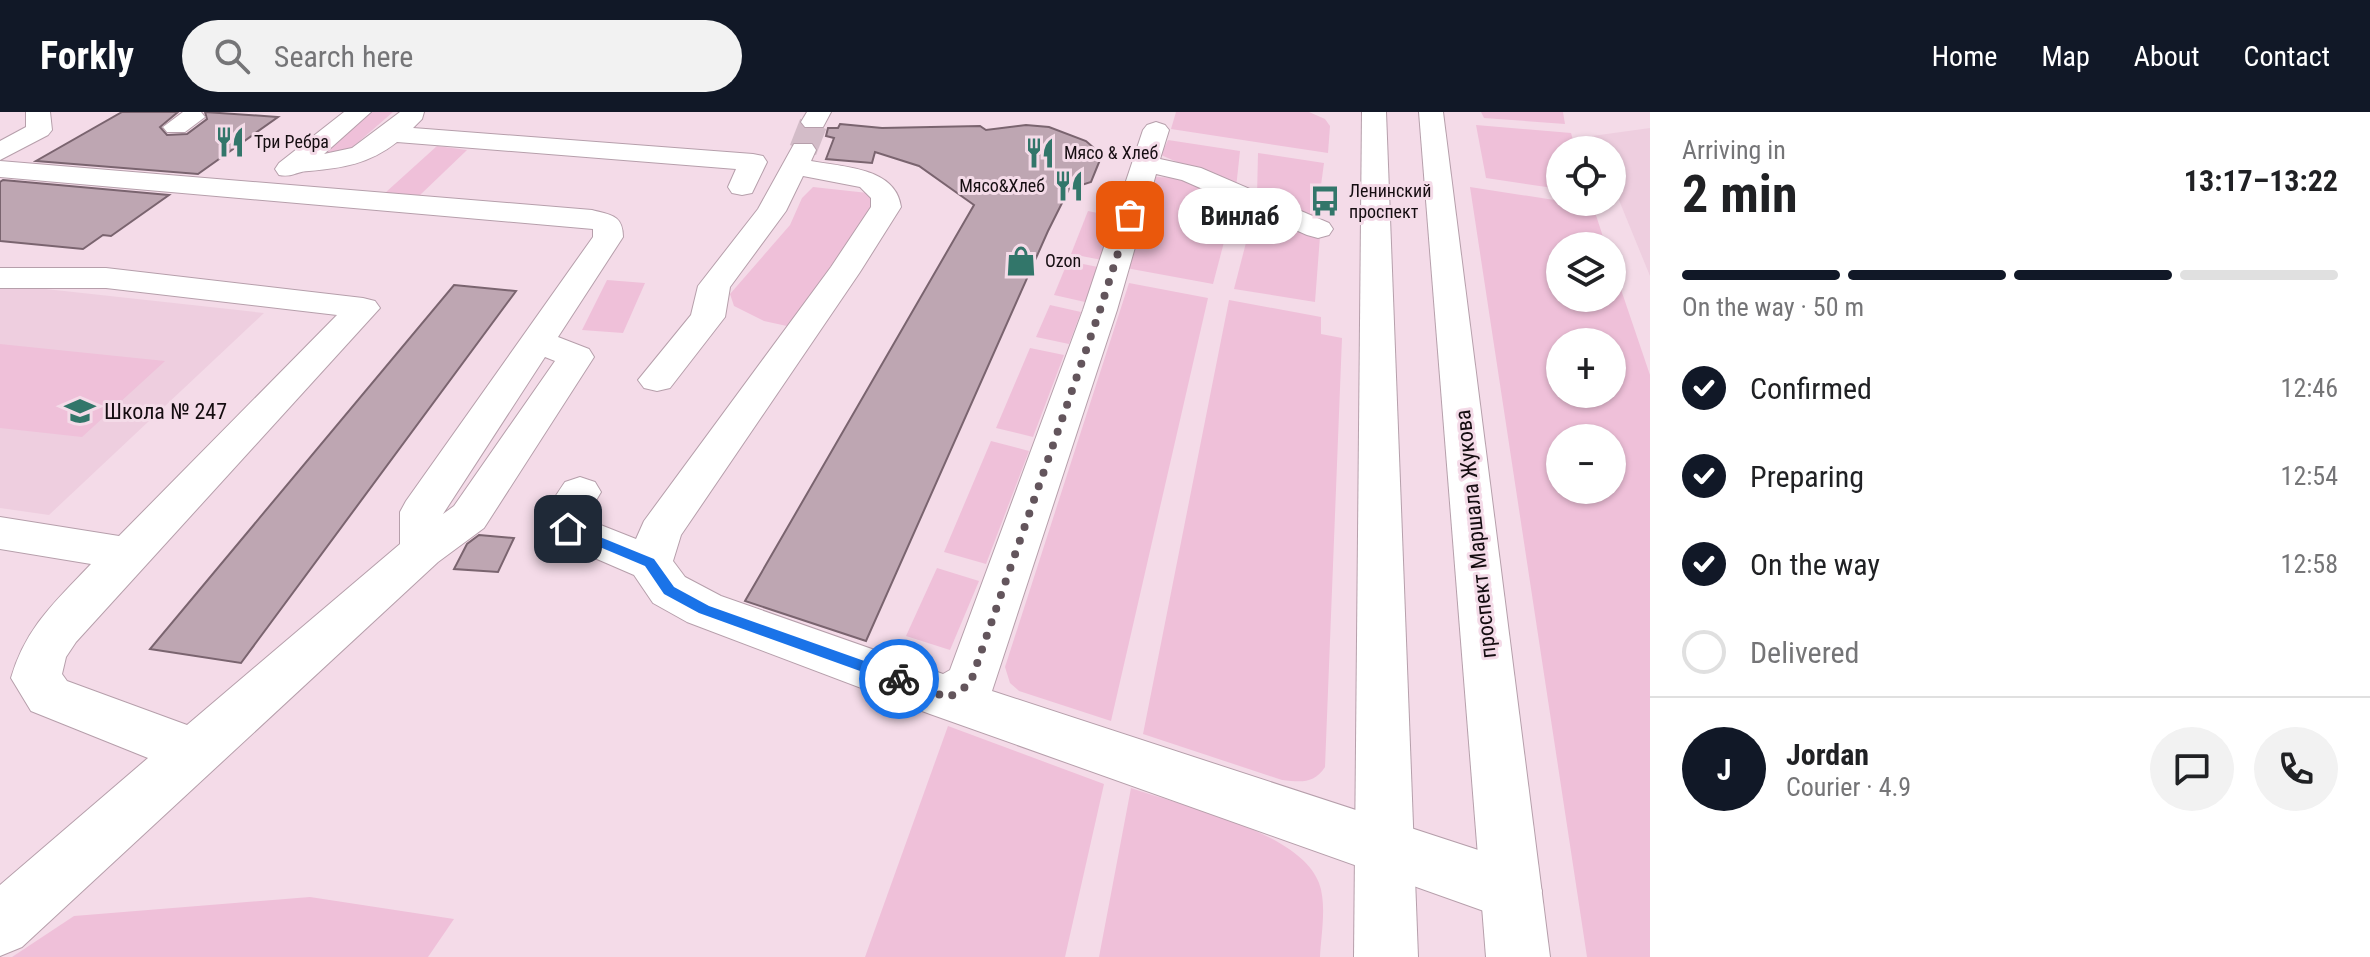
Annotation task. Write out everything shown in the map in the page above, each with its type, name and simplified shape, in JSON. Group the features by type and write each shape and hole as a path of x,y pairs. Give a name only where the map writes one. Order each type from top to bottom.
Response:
{"main road":[{"path":"0,152 39,130 38,112"},
{"path":"262,190 359,112"},
{"path":"298,162 339,162 364,155 414,112"},
{"path":"1374,112 1386,957"},
{"name":"проспект Маршала Жукова","path":"1431,112 1518,957"},
{"path":"392,134 753,162 742,187"},
{"path":"948,698 970,684 1100,310 1151,147 1191,174 1318,229"},
{"path":"650,563 660,532 844,272 886,207 885,196 869,181 799,158 771,211 714,286 708,317 657,380"},
{"path":"0,169 592,219 608,224 608,237 596,257 421,512 422,550 0,925"},
{"path":"0,278 106,278 363,308 59,628 43,652 36,678 49,696 195,752"},
{"path":"580,492 566,514 568,529 650,563 669,590 704,609 948,698 1512,891"},
{"path":"0,533 128,554"}],"shaded area":[{"path":"371,112 393,112 347,152 323,156 323,150"},
{"path":"1176,112 1309,112 1325,119 1330,126 1328,153 1171,129"},
{"path":"1481,112 1563,112 1565,124 1484,118"},
{"path":"1476,125 1571,133 1572,136 1546,136 1546,187 1486,178"},
{"path":"1650,128 1650,276 1625,216 1626,136 1592,136"},
{"path":"1168,140 1240,151 1236,188 1161,155"},
{"path":"437,146 467,150 419,196 385,193"},
{"path":"1258,153 1324,163 1316,222 1257,197"},
{"path":"1154,177 1185,178 1235,200 1213,284 1126,268"},
{"path":"813,187 877,194 876,202 796,328 764,321 734,306 730,294 790,225 802,198"},
{"path":"1470,187 1546,199 1546,216 1596,216 1601,232 1546,232 1546,312 1626,312 1626,304 1650,375 1650,957 1587,957"},
{"path":"1255,208 1320,236 1315,302 1234,289"},
{"path":"1088,211 1117,217 1102,260 1071,254"},
{"path":"1068,261 1098,267 1085,302 1054,295"},
{"path":"607,280 645,283 623,333 582,330"},
{"path":"1129,283 1208,298 1111,721 1019,691 1010,683 1005,667"},
{"name":"Школа № 247","path":"0,284 264,313 49,515 0,508"},
{"path":"1229,300 1321,317 1321,334 1342,338 1325,767 1321,773 1306,781 1282,780 1143,734"},
{"path":"1050,305 1081,312 1069,344 1036,337"},
{"path":"0,344 165,361 82,437 0,428"},
{"path":"1030,348 1064,355 1033,437 996,428"},
{"path":"991,441 1029,451 986,564 944,552"},
{"path":"937,568 979,581 950,650 906,636"},
{"path":"948,726 1104,784 1065,957 865,957"},
{"path":"1131,788 1237,823 1289,849 1308,865 1319,883 1323,900 1320,957 1099,957"},
{"path":"310,897 454,919 428,957 12,957 74,916"}],"building":[{"path":"122,112 178,112 160,127 167,135 187,134 207,119 205,112 278,117 198,174 36,161"},
{"path":"840,124 882,128 980,126 986,130 1026,125 1049,127 1086,141 1102,155 1091,182 1069,189 1048,231 866,641 745,601 974,205 919,166 875,152 872,163 826,159 834,138 826,136 828,128 838,128"},
{"path":"0,182 169,195 111,236 103,235 83,249 0,241"},
{"path":"454,285 516,291 241,663 150,649"},
{"path":"479,535 514,538 498,572 454,569 467,544"}],"tunnel":[{"path":"803,150 814,122"}],"way so far":[{"path":"899,679 948,698 970,684 1130,215"}],"place":[{"name":"Три Ребра","path":"230,142"},
{"name":"Мясо & Хлеб","path":"1040,153"},
{"name":"Мясо&Хлеб","path":"1069,186"},
{"name":"Ленинский проспект","path":"1325,201"},
{"name":"Винлаб","path":"1130,215"},
{"name":"Ozon","path":"1021,261"},
{"name":"Школа № 247","path":"80,411"}],"route":[{"path":"568,529 650,563 669,590 704,609 899,679"}]}
